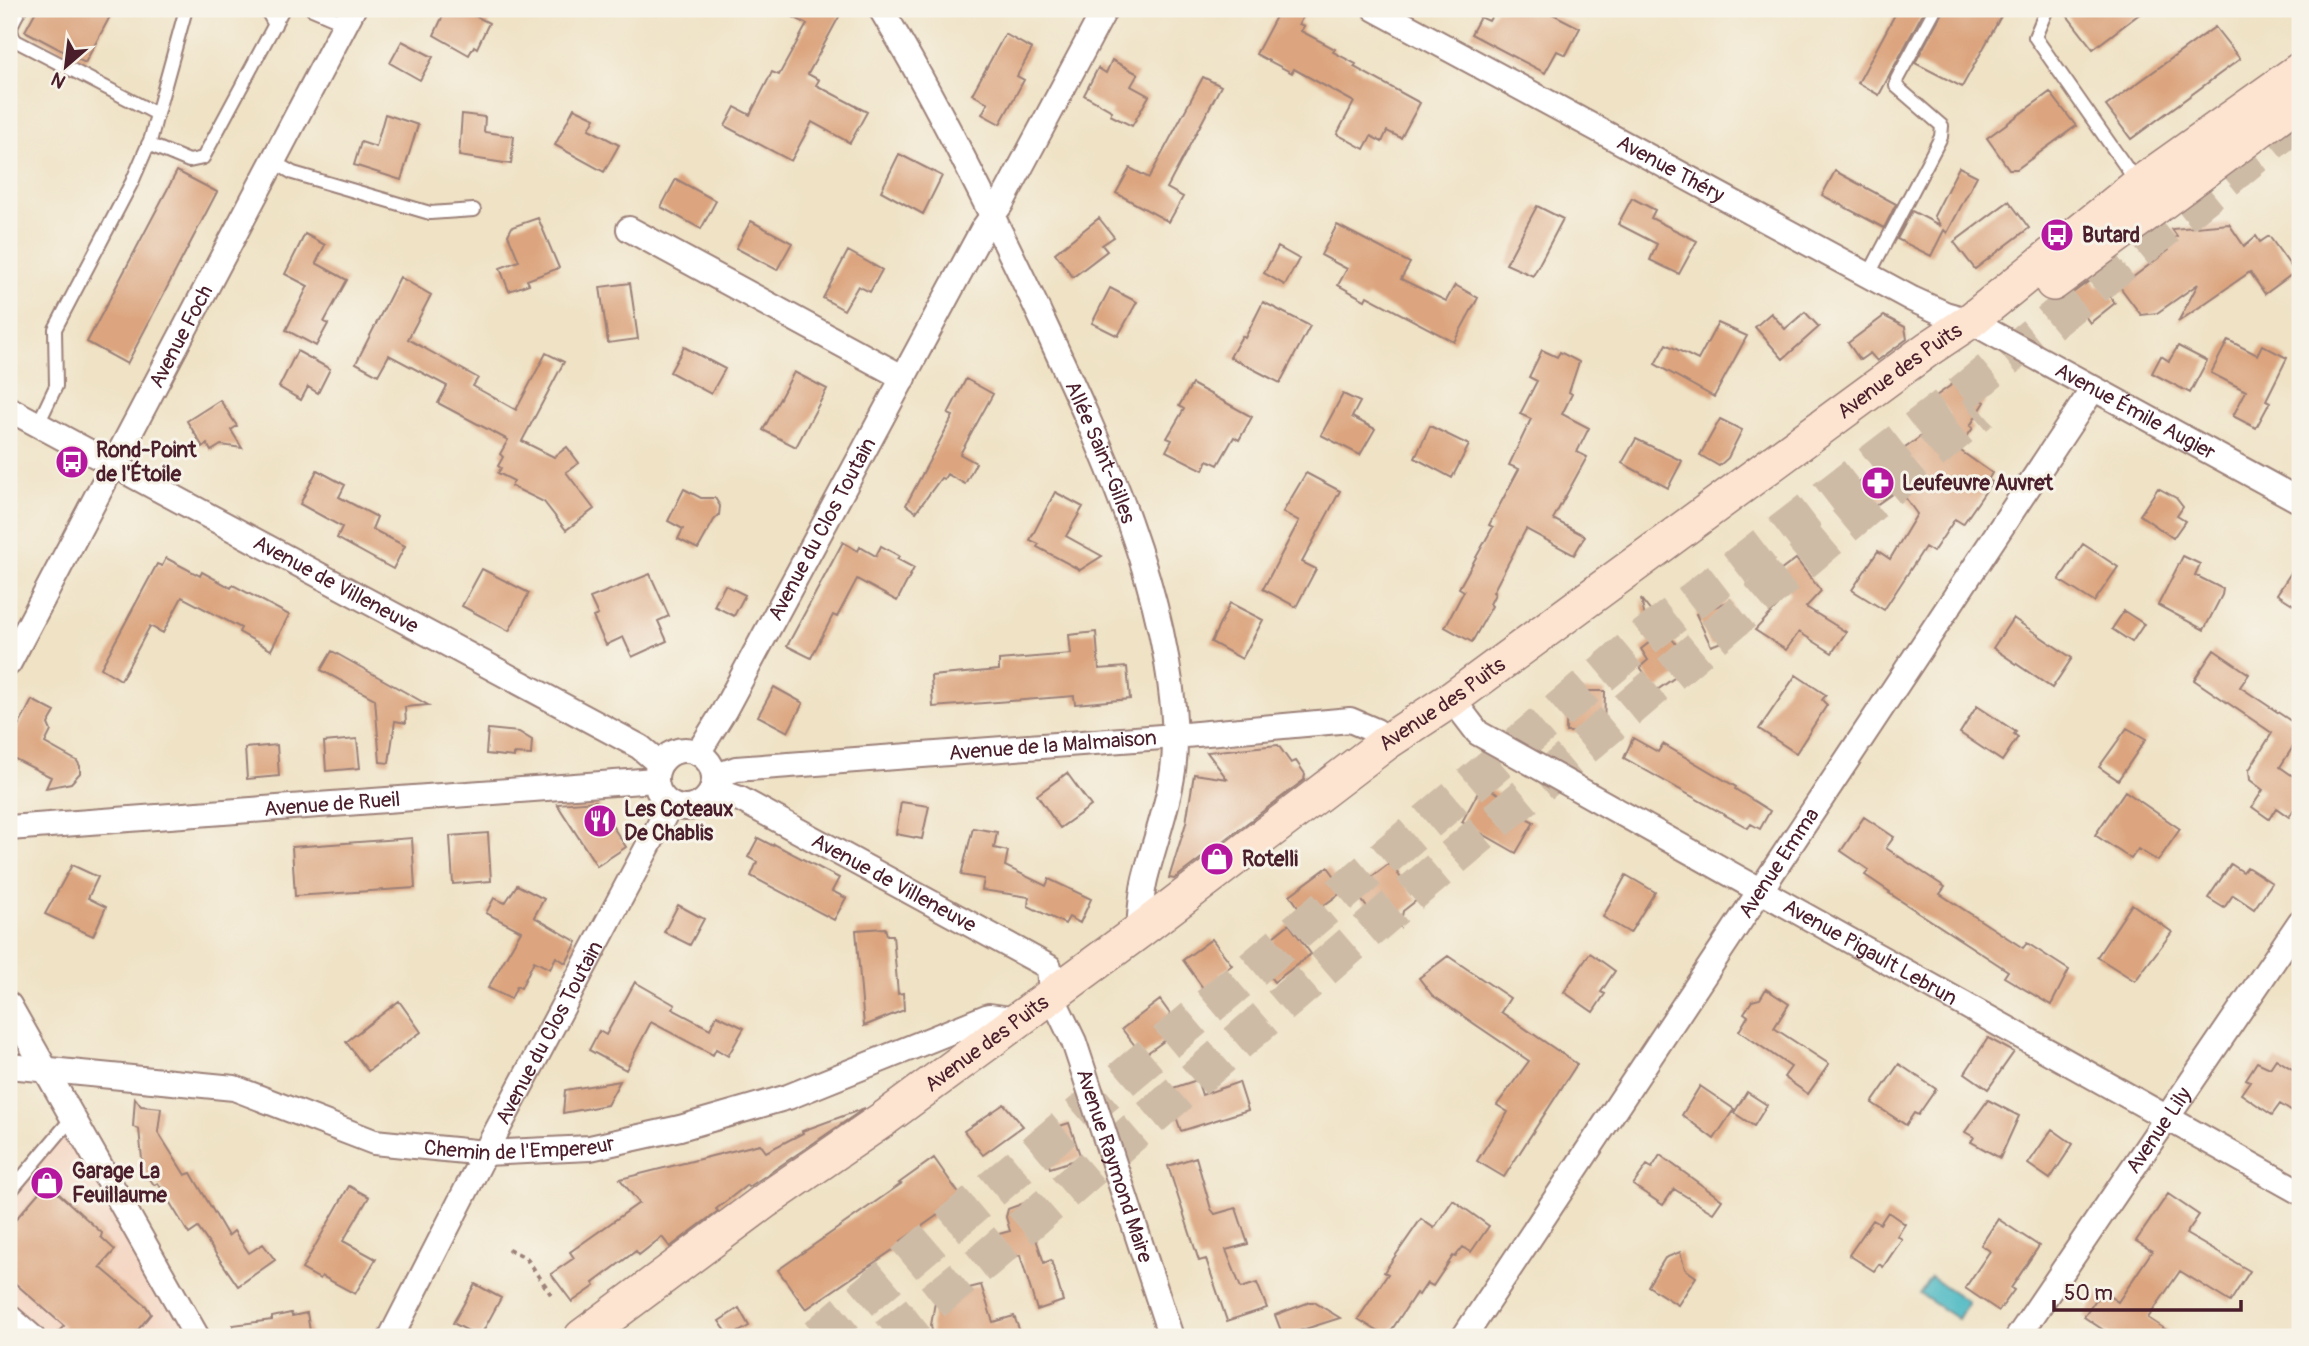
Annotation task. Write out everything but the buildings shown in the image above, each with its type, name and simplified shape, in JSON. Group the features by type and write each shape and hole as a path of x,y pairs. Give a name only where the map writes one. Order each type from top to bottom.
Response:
{"street":[{"name":"Allée Saint-Gilles","path":"881,9 993,215 1069,377 1115,488 1151,586 1171,685 1175,736 1174,770 1145,879 1139,931"},
{"name":"Avenue du Clos Toutain","path":"698,753 724,711 1105,9"},
{"name":"Avenue Théry","path":"1375,9 1868,276 1945,314 1979,326"},
{"name":"Avenue Foch","path":"9,663 349,16"},
{"name":"Avenue des Puits","path":"1979,326 2138,185 2300,71"},
{"name":"Avenue des Puits","path":"617,1337 656,1312 690,1270 766,1200 885,1118 1018,1020 1056,1004 1139,931 1399,763 1459,708 1668,553 1979,326 2300,100"},
{"path":"629,229 904,378"},
{"name":"Avenue Émile Augier","path":"1979,326 2300,501"},
{"name":"Avenue Emma","path":"1464,1337 2094,389"},
{"name":"Avenue de Villeneuve","path":"9,409 640,747 657,772"},
{"name":"Avenue des Puits","path":"582,1337 690,1270 1056,1004 1152,947 1216,903 1265,850 1388,741 1459,708"},
{"name":"Avenue Pigault Lebrun","path":"1459,708 1478,733 2300,1192"},
{"name":"Avenue de la Malmaison","path":"713,783 736,769 1350,720 1376,731 1388,741"},
{"path":"688,750 698,753 708,761 713,783 709,796 696,806 680,808 670,805 657,791 657,772 667,755 688,750"},
{"name":"Avenue de Rueil","path":"9,828 657,772"},
{"name":"Avenue de Villeneuve","path":"713,783 1049,967 1056,1004"},
{"name":"Avenue du Clos Toutain","path":"391,1337 485,1153 670,805"},
{"name":"Avenue Lily","path":"2018,1337 2300,922"},
{"name":"Avenue Raymond Maire","path":"1056,1004 1074,1042 1171,1337"},
{"path":"9,1005 197,1337"},
{"name":"Chemin de l'Empereur","path":"9,1066 234,1088 374,1142 485,1153 590,1148 680,1128 788,1097 989,1016 1018,1020"},
{"path":"9,1317 32,1337"}],"lane":[{"path":"20,9 10,30 16,41 157,114"},
{"path":"38,424 57,386 55,328 132,181 148,144 187,9"},
{"path":"266,9 275,25"},
{"path":"148,144 189,161 203,158 284,9"},
{"path":"312,9 349,16"},
{"path":"1868,276 1941,137 1942,126 1896,86 1897,79 1935,9"},
{"path":"2047,9 2035,37 2138,185"},
{"path":"272,161 293,173 430,213 474,210"},
{"path":"10,1189 72,1118"}],"path":[{"path":"508,1249 526,1258 551,1294"}],"shaded area":[{"path":"72,1118 197,1337 32,1337 9,1317 9,1193"}],"water":[{"path":"1931,1277 1968,1302 1958,1319 1920,1294"}],"tunnel":[{"path":"817,1337 1648,635 1958,397 2293,124"},
{"path":"888,1337 985,1260 1397,905 1981,410"}],"place":[{"name":"Butard","path":"2057,235"},
{"name":"Rond-Point de l'Étoile","path":"72,462"},
{"name":"Leufeuvre Auvret","path":"1878,483"},
{"name":"Les Coteaux De Chablis","path":"600,821"},
{"name":"Rotelli","path":"1217,859"},
{"name":"Garage La Feuillaume","path":"47,1183"}]}
